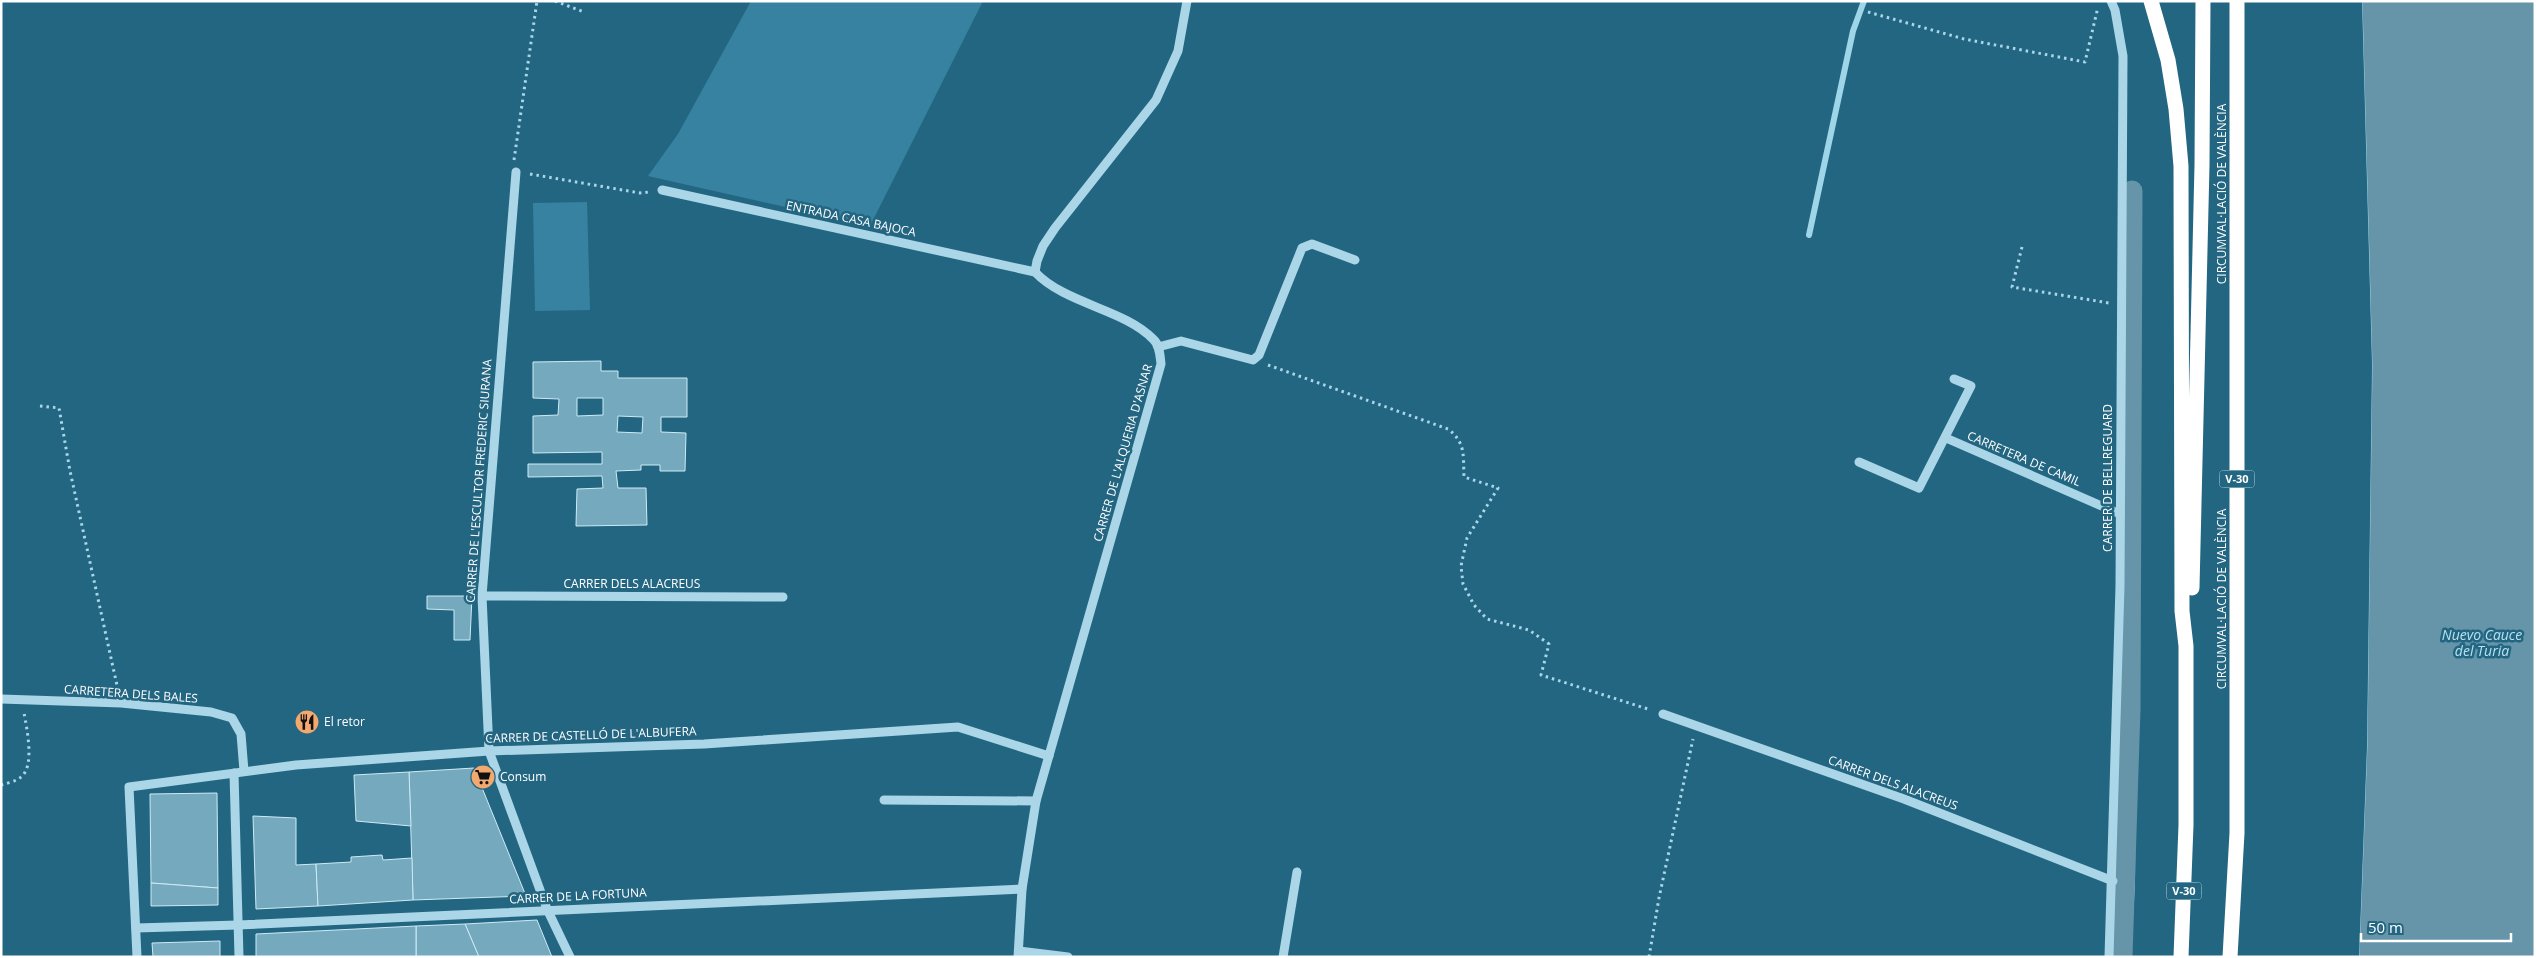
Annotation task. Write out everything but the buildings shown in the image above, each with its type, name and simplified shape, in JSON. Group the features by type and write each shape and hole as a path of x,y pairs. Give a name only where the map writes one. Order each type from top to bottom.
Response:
{"highway":[{"path":"2151,1 2168,60 2176,109 2181,166 2182,611 2186,646"},
{"name":"CIRCUMVAL·LACIÓ DE VALÈNCIA","path":"2186,646 2191,611 2202,165 2203,1"},
{"name":"CIRCUMVAL·LACIÓ DE VALÈNCIA","path":"2230,957 2237,833 2237,1"},
{"name":"V-30","path":"2181,957 2186,825 2186,646"}],"street":[{"path":"1188,1 1178,51 1167,80 1156,100 1055,228 1043,246 1037,261 1036,272 1041,278 1068,295 1137,327 1154,340 1158,347 1181,341 1253,360 1258,355 1302,248 1312,244 1355,260"},
{"name":"CARRER DE BELLREGUARD","path":"2109,957 2113,881 2120,514 2123,56 2115,10 2111,1"},
{"name":"CARRER DE L'ESCULTOR FREDERIC SIURANA","path":"516,172 482,596 489,751 547,909 570,957"},
{"name":"ENTRADA CASA BAJOCA","path":"662,190 1036,272"},
{"name":"CARRER DE L'ALQUERIA D'ASNAR","path":"1018,954 1022,889 1036,801 1158,381 1162,364 1158,347"},
{"name":"CARRETERA DE CAMIL","path":"1859,462 1919,488 1971,386 1954,380"},
{"name":"CARRETERA DE CAMIL","path":"1946,438 2120,514"},
{"name":"CARRER DELS ALACREUS","path":"482,596 783,597"},
{"name":"CARRETERA DELS BALES","path":"1,699 121,703 211,712 232,718 241,734 244,772"},
{"name":"CARRER DELS ALACREUS","path":"1663,714 1904,799 2113,881"},
{"name":"CARRER DE CASTELLÓ DE L'ALBUFERA","path":"136,928 129,787 296,765 489,751 704,744 958,727 1050,756"},
{"path":"234,773 239,957"},
{"path":"884,800 1036,801"},
{"path":"1284,957 1297,872"},
{"name":"CARRER DE LA FORTUNA","path":"136,928 1022,889"},
{"path":"136,928 137,957"},
{"path":"1018,954 1068,957"}],"path":[{"path":"537,1 513,156 516,172 640,193 662,190"},
{"path":"555,1 584,12"},
{"path":"1868,12 1964,39 2084,62 2099,1"},
{"path":"2022,247 2012,287 2122,305"},
{"path":"1253,360 1448,429 1459,437 1463,449 1464,477 1498,488 1467,538 1461,566 1464,584 1474,605 1487,619 1529,630 1549,644 1541,675 1663,714"},
{"path":"40,406 59,408 70,471 97,584 121,703"},
{"path":"1,785 21,777 27,770 29,743 23,700"},
{"path":"1649,957 1659,898 1696,726"}],"shaded area":[{"path":"751,1 983,1 870,226 648,176 678,134"},
{"path":"587,202 590,310 535,311 533,203"}],"water":[{"name":"Nuevo Cauce del Turia","path":"2362,1 2535,1 2535,957 2359,957 2367,746 2372,365"}],"pier":[{"path":"2359,1 2362,1 2372,365 2367,746 2359,957 2356,957 2364,746 2370,365"}],"waterway":[{"path":"1809,235 1853,31 1864,1"},
{"path":"2122,957 2130,709 2132,191"},
{"path":"2128,957 2132,883 2137,192"}],"place":[{"name":"El retor","path":"307,722"},
{"name":"Consum","path":"483,777"}]}
